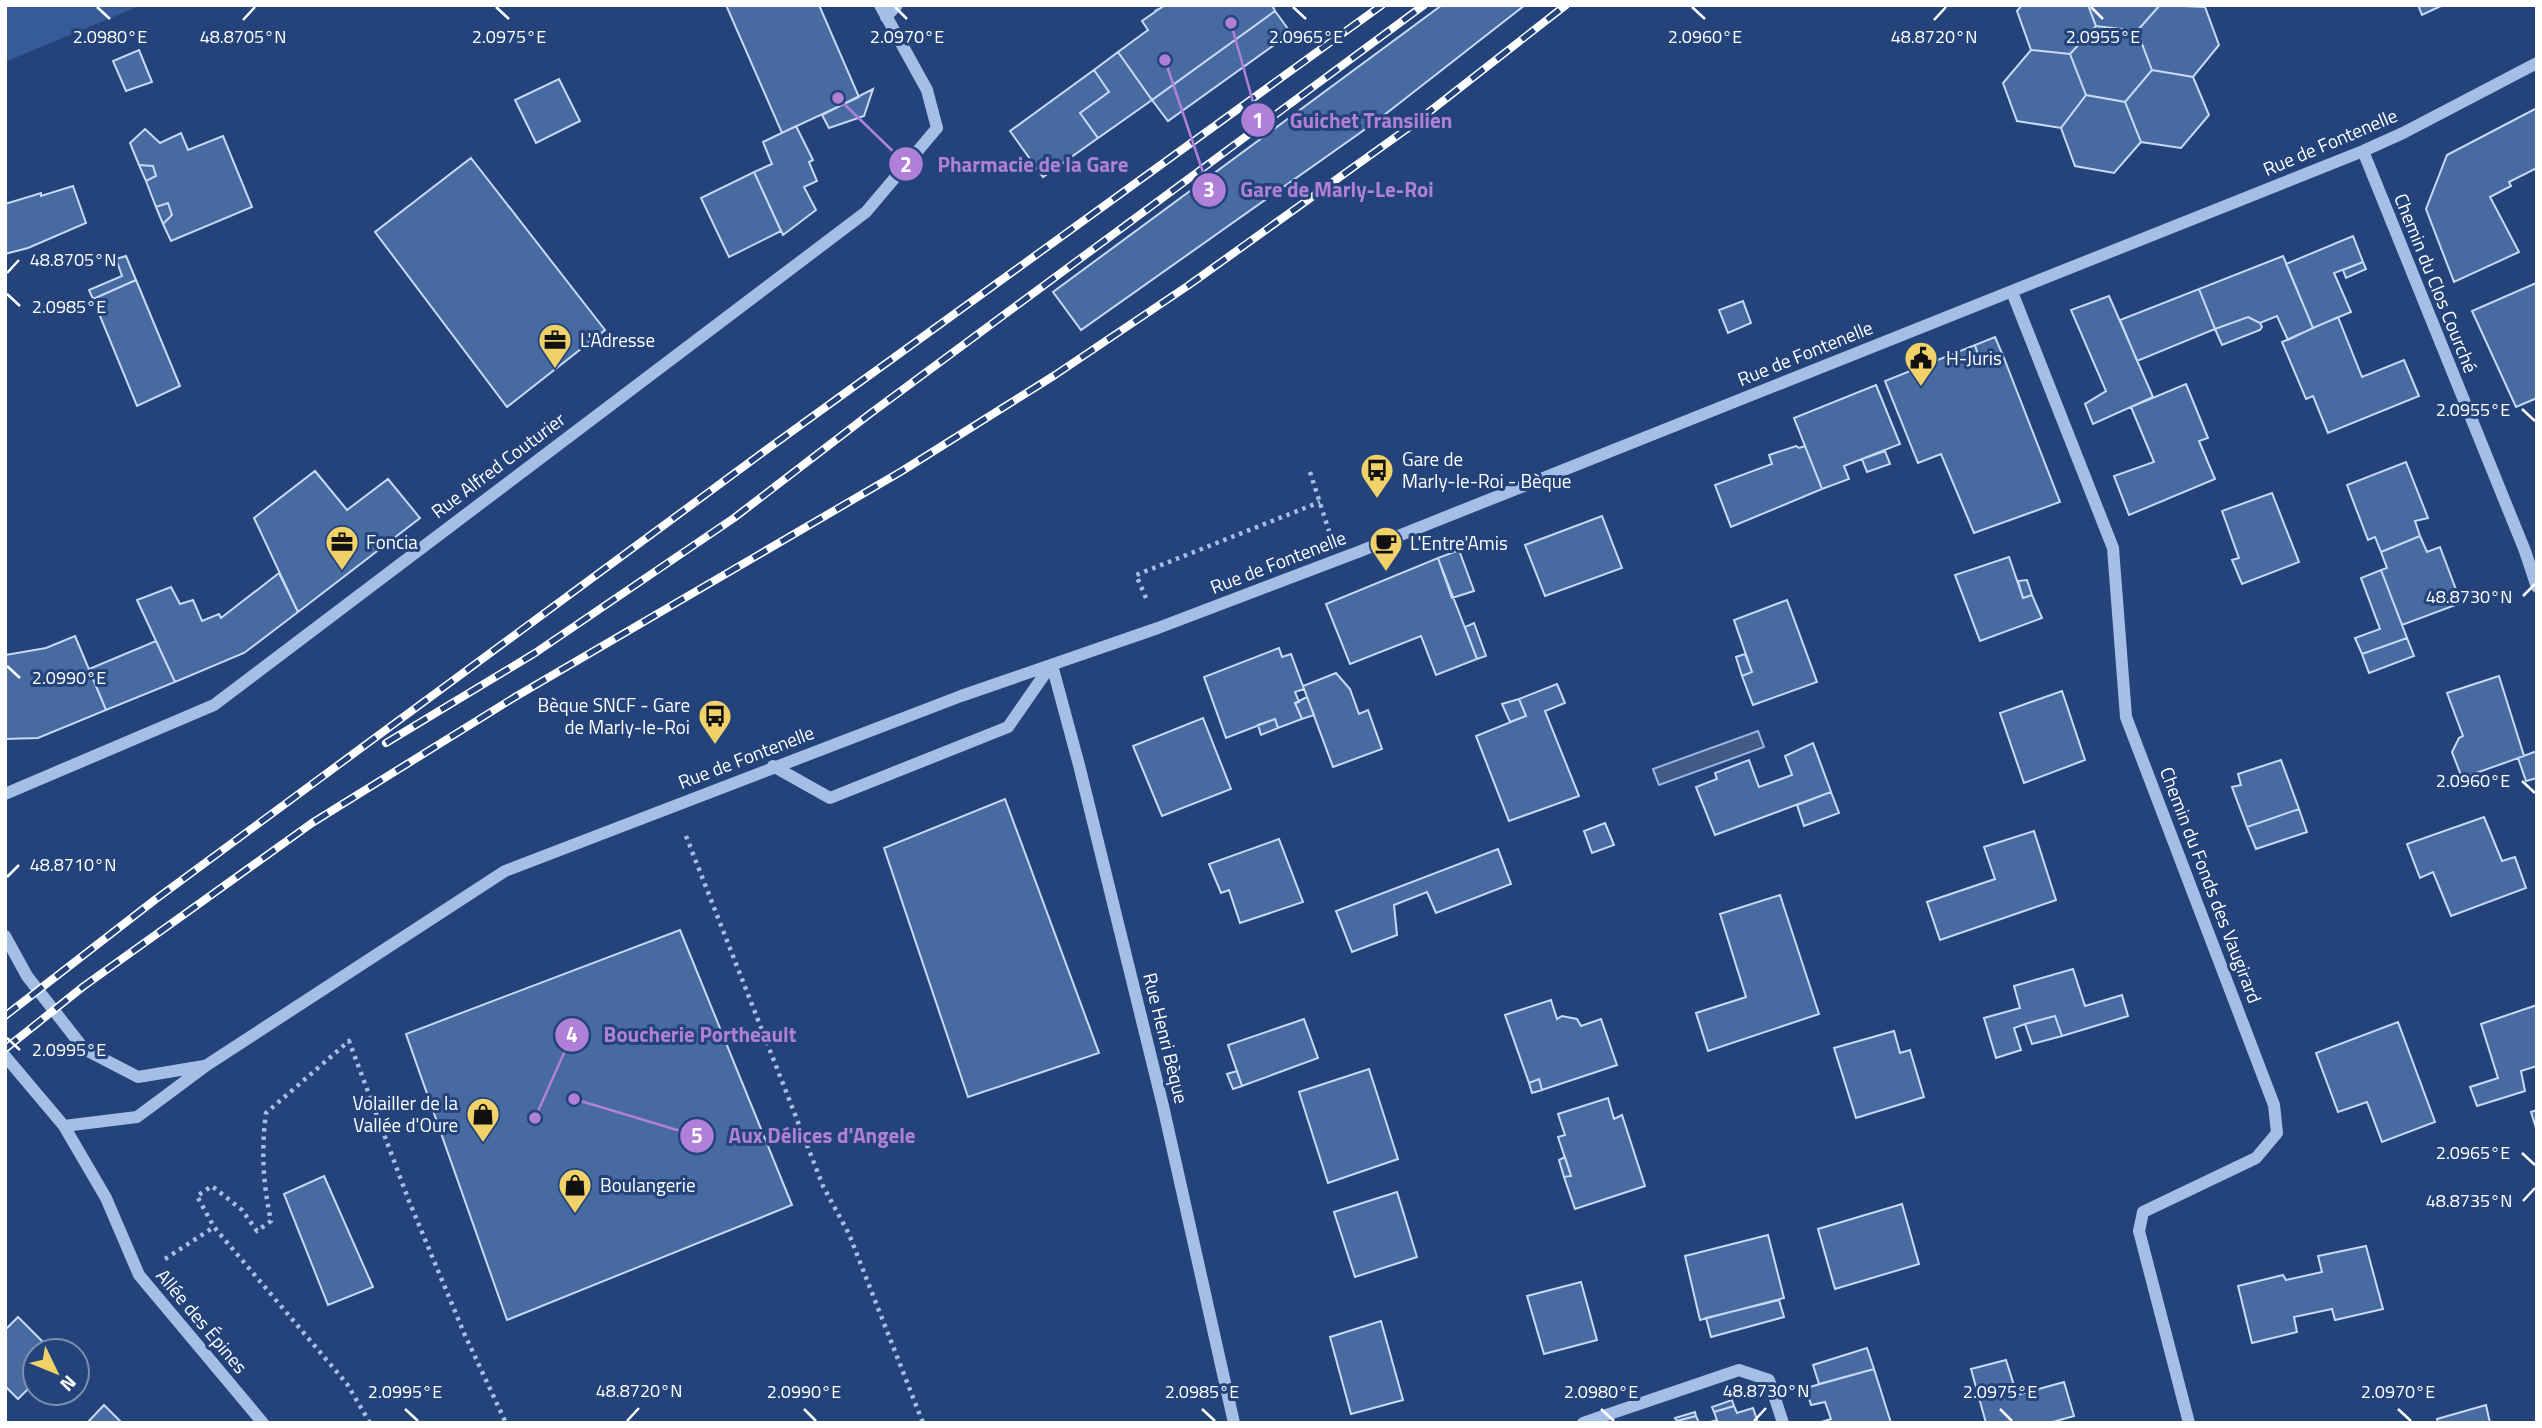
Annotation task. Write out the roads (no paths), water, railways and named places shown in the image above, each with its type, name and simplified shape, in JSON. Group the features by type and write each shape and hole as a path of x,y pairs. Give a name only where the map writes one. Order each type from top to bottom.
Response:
{"street":[{"path":"883,11 897,5"},
{"name":"Rue Alfred Couturier","path":"5,794 214,705 866,212 937,128 928,90 883,11"},
{"name":"Rue de Fontenelle","path":"64,1126 137,1118 207,1065 505,871 773,766 961,696 1158,628 1358,552 2012,292 2363,151 2537,63"},
{"name":"Chemin du Clos Courché","path":"2363,151 2525,551 2537,587"},
{"name":"Chemin du Fonds des Vaugirard","path":"2012,292 2113,548 2126,717 2274,1105 2277,1133 2256,1158 2143,1212 2139,1231 2189,1423"},
{"path":"773,766 830,798 1008,727 1052,665"},
{"name":"Rue Henri Bèque","path":"1052,665 1160,1093 1234,1423"},
{"path":"5,936 27,976 83,1049 138,1077 207,1065"},
{"name":"Allée des Épines","path":"5,1056 64,1126 106,1198 139,1275 263,1423"},
{"path":"1583,1423 1740,1370 1769,1380 1783,1423"}],"railway":[{"path":"5,1016 156,899 762,453 1382,5"},
{"path":"386,743 535,653 734,518 871,413 1424,5"},
{"path":"5,1049 84,986 312,823 515,697 902,471 1055,375 1189,285 1411,126 1566,5"}],"place":[{"name":"Guichet Transilien","path":"1231,23"},
{"name":"Gare de Marly-Le-Roi","path":"1165,60"},
{"name":"Pharmacie de la Gare","path":"838,98"},
{"name":"L'Adresse","path":"555,370"},
{"name":"H-Juris","path":"1921,388"},
{"name":"Gare de Marly-le-Roi - Bèque","path":"1377,500"},
{"name":"Foncia","path":"342,572"},
{"name":"L'Entre'Amis","path":"1386,573"},
{"name":"Bèque SNCF - Gare de Marly-le-Roi","path":"715,746"},
{"name":"Aux Délices d'Angele","path":"574,1099"},
{"name":"Boucherie Portheault","path":"535,1118"},
{"name":"Volailler de la Vallée d'Oure","path":"483,1144"},
{"name":"Boulangerie","path":"575,1215"}]}
